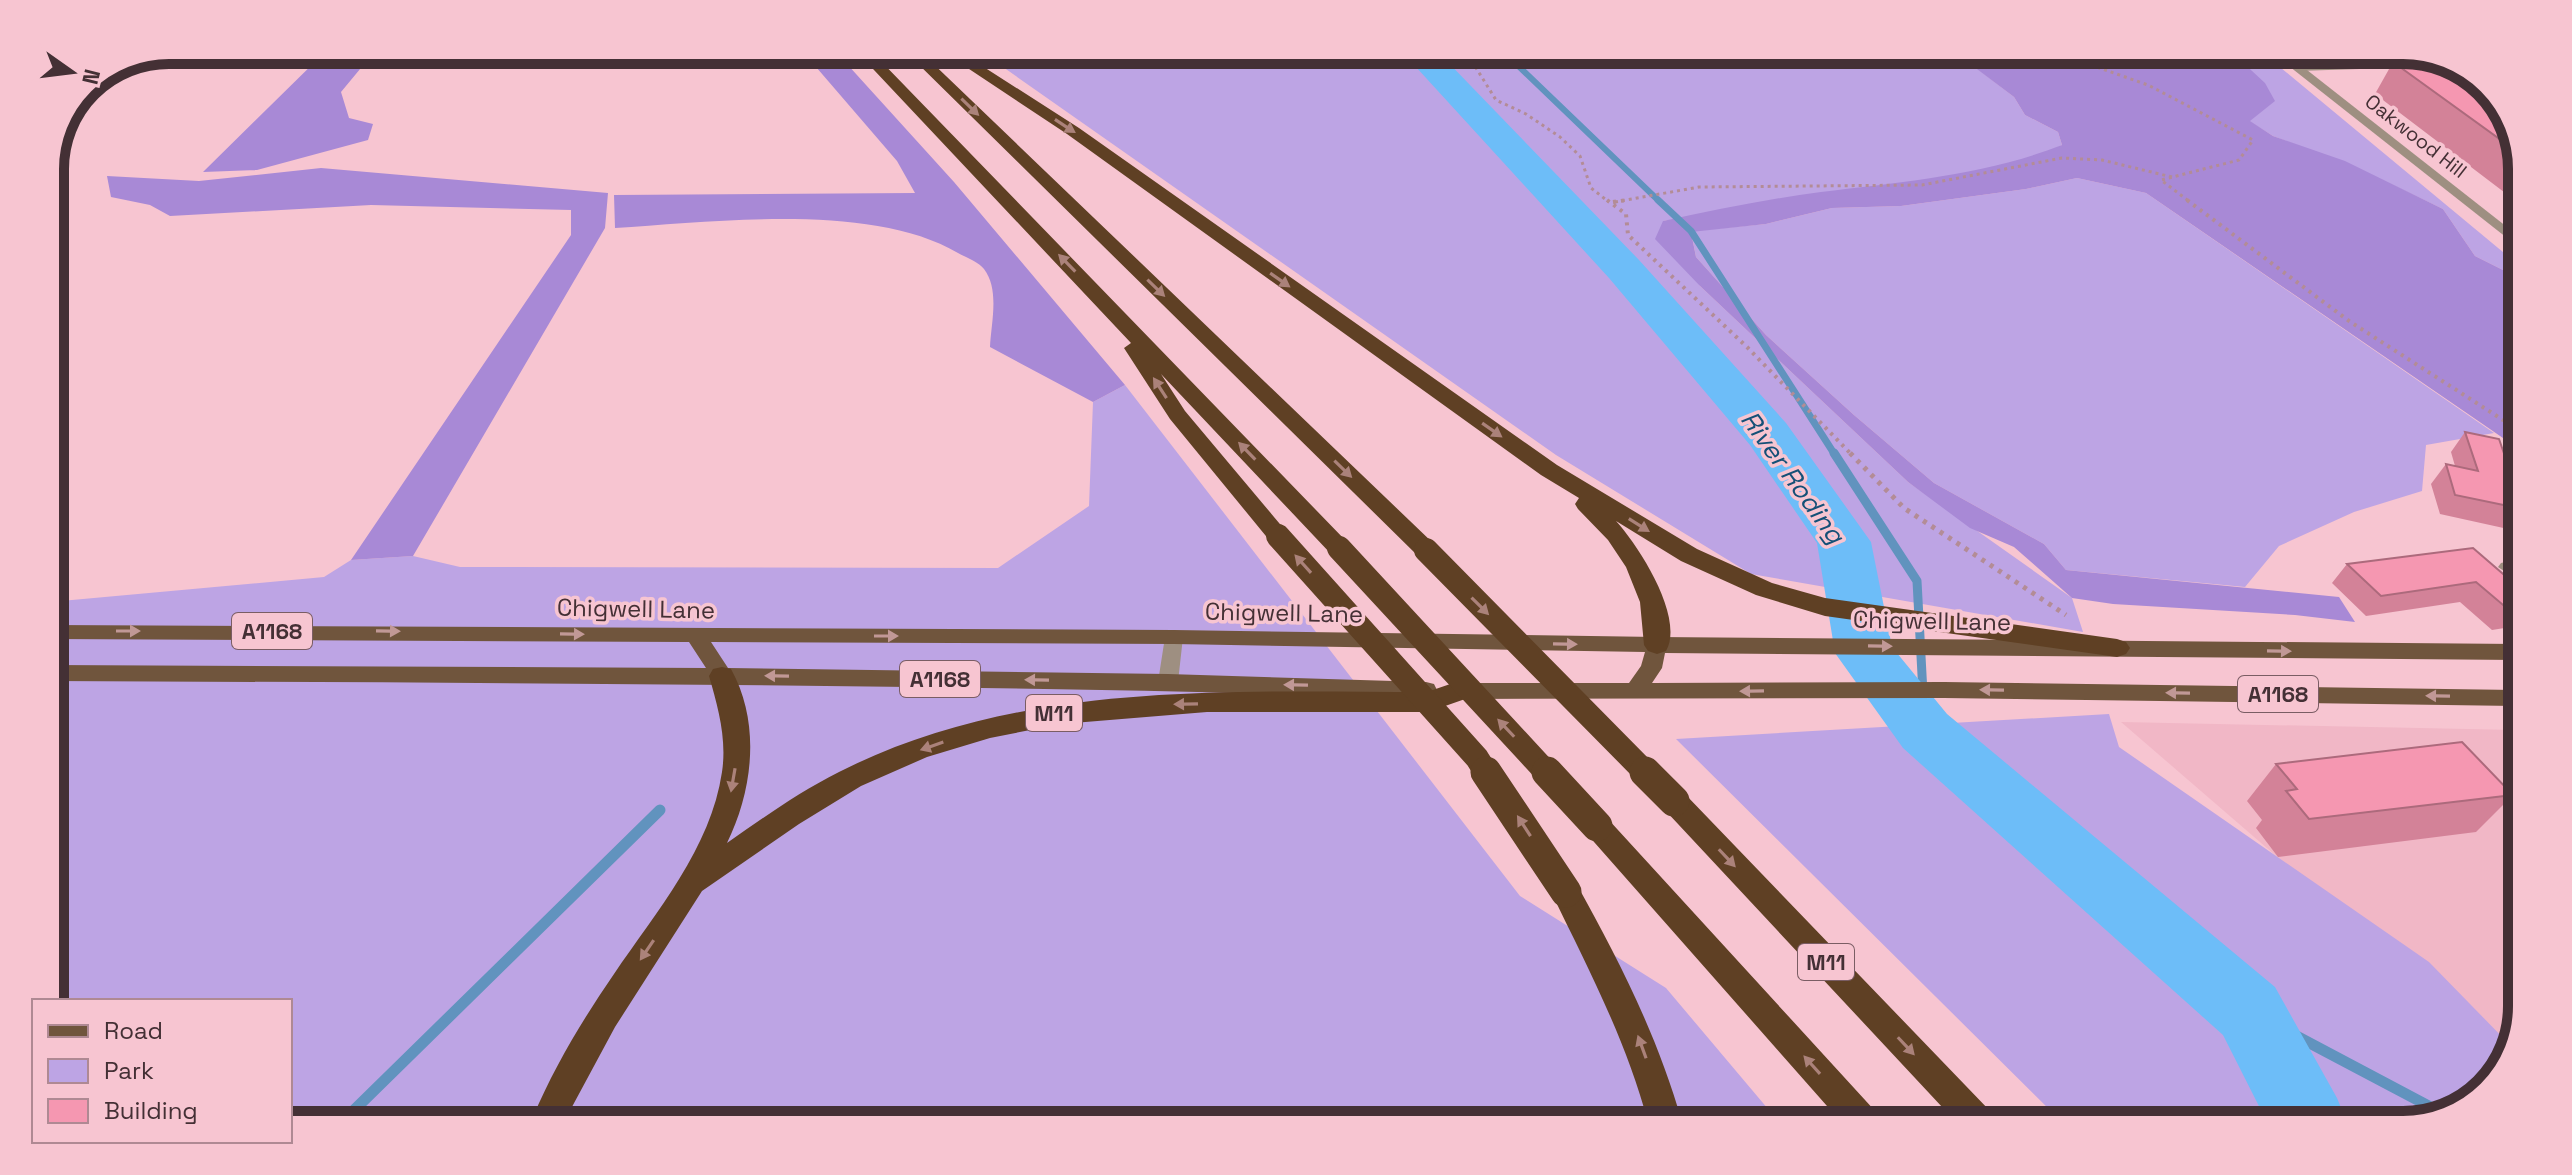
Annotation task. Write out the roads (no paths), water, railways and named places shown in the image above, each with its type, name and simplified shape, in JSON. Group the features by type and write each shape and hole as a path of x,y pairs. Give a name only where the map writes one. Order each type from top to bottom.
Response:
{"highway":[{"path":"876,64 1339,548 1597,826 1853,1111"},
{"name":"M11","path":"925,64 1426,550 1674,801 1968,1111"},
{"path":"969,64 1073,131 1549,470 1689,555 1764,589 1825,607 2117,648"},
{"path":"1102,299 1177,415 1278,536 1477,758 1566,892 1617,989 1640,1039 1662,1111"},
{"path":"1549,470 1601,518 1633,554 1643,572 1657,623 1657,645"},
{"name":"M11","path":"552,1111 565,1082 689,884 725,817 734,781 737,748 733,713 722,676"},
{"name":"M11","path":"689,884 809,800 854,776 902,756 1007,722 1117,706 1428,702 1459,691"}],"main road":[{"name":"Chigwell Lane","path":"64,632 1174,637 1657,645 2508,652"},
{"path":"696,636 722,676"},
{"path":"1634,692 1651,668 1657,645"},
{"name":"A1168","path":"64,673 722,676 1168,682 1459,691 1944,690 2508,698"}],"street":[{"name":"Oakwood Hill","path":"2292,64 2508,235"}],"lane":[{"path":"1168,682 1174,637"}],"waterway":[{"name":"River Roding","path":"1430,64 1624,269 1768,434 1844,542 1864,653 1925,731 2249,1011 2302,1111"},
{"path":"1516,64 1660,202"},
{"path":"1658,200 1691,231 1835,455"},
{"path":"1834,453 1917,581 1925,731"},
{"path":"353,1111 660,810"},
{"path":"2249,1011 2430,1107"}]}
